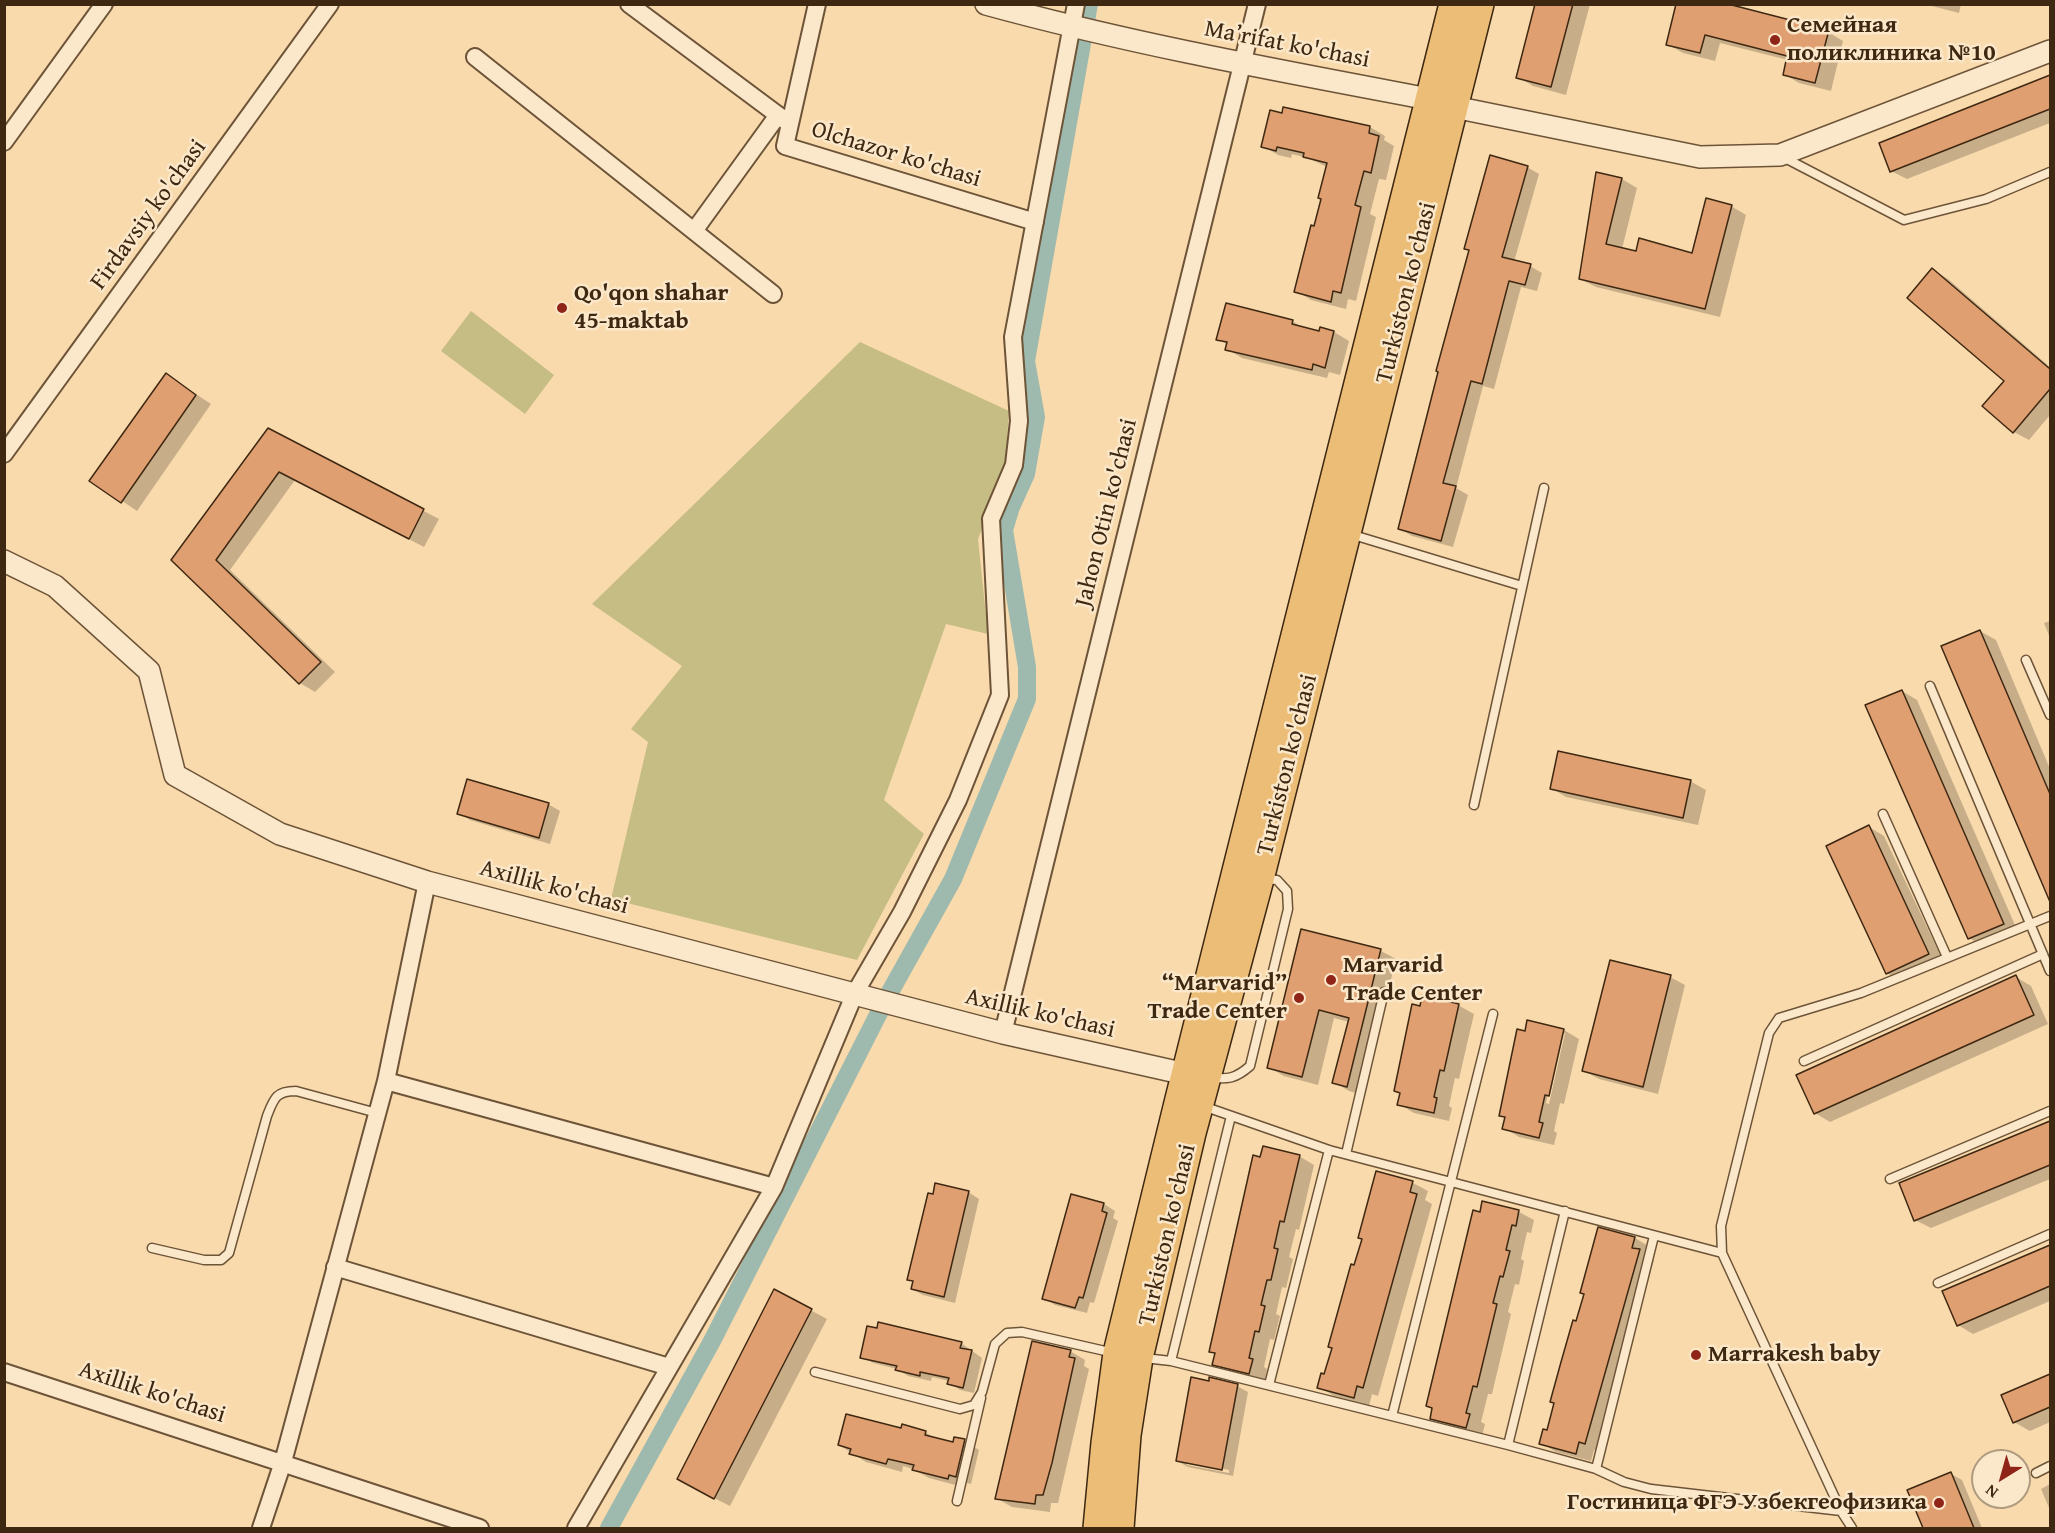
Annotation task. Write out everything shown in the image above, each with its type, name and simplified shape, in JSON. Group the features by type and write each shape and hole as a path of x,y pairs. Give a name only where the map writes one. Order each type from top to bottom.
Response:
{"main road":[{"name":"Turkiston ko'chasi","path":"1196,1076 1260,879 1347,533 1442,103 1453,4"},
{"name":"Turkiston ko'chasi","path":"1097,1528 1105,1443 1189,1102 1442,103 1480,4"},
{"name":"Turkiston ko'chasi","path":"1120,1528 1127,1435 1128,1355"}],"street":[{"path":"4,142 104,4"},
{"name":"Firdavsiy ko'chasi","path":"4,454 330,4"},
{"path":"629,4 784,120"},
{"path":"694,231 784,120 817,4"},
{"path":"986,4 1072,28"},
{"path":"576,1528 774,1187 860,994 958,800 1000,694 991,519 1014,465 1019,421 1013,337 1076,4"},
{"name":"Jahon Otin ko'chasi","path":"1003,1034 1257,4"},
{"name":"Ma’rifat ko'chasi","path":"1072,28 1700,157 1780,155 2050,51"},
{"path":"475,57 773,294"},
{"name":"Olchazor ko'chasi","path":"784,120 785,146 1035,222"},
{"name":"Axillik ko'chasi","path":"4,561 55,586 149,671 175,775 280,834 427,882 860,994 1003,1034 1196,1076"},
{"path":"261,1528 283,1462 386,1081 427,882"},
{"path":"386,1081 774,1187"},
{"path":"335,1267 669,1367"},
{"name":"Axillik ko'chasi","path":"4,1372 480,1528"}],"lane":[{"path":"1780,155 1904,220 1986,199 2050,172"},
{"path":"1474,805 1544,488"},
{"path":"1347,533 1522,586"},
{"path":"2026,660 2050,715"},
{"path":"1930,686 2050,971"},
{"path":"1883,814 1947,957"},
{"path":"1196,1076 1227,1079 1239,1076 1250,1066 1288,909 1287,891 1277,879 1260,879"},
{"path":"1852,1528 1841,1511 1722,1253 1721,1226 1769,1033 1779,1018 1861,993 2050,916"},
{"path":"1804,1061 2043,954"},
{"path":"1346,1154 1384,992"},
{"path":"1392,1416 1493,1014"},
{"path":"152,1248 204,1260 221,1260 229,1253 267,1116 273,1099 284,1091 296,1090 377,1113"},
{"path":"1189,1102 1346,1154 1722,1253"},
{"path":"1890,1179 2050,1111"},
{"path":"1171,1361 1231,1116"},
{"path":"1269,1385 1329,1149"},
{"path":"1508,1445 1565,1211"},
{"path":"1938,1283 2050,1234"},
{"path":"1596,1469 1654,1236"},
{"path":"957,1501 994,1344 1007,1333 1022,1332 1128,1355 1171,1361 1269,1385 1508,1445 1596,1469 1624,1482 1651,1489 1841,1511"},
{"path":"815,1372 960,1409 974,1405 982,1392"},
{"path":"2036,1473 2050,1466"}],"shaded area":[{"path":"471,311 554,375 525,414 441,351"},
{"path":"860,342 1009,411 1005,470 978,539 988,634 946,624 884,800 924,834 857,960 611,899 648,742 631,729 682,666 592,604"}],"building":[{"path":"1535,4 1573,4 1551,87 1516,78"},
{"name":"Семейная поликлиника №10","path":"1676,4 1728,4 1829,30 1815,83 1783,75 1787,56 1705,35 1700,53 1666,45"},
{"path":"2050,75 2050,109 1890,172 1879,143"},
{"path":"1283,107 1370,126 1369,133 1379,136 1371,173 1364,171 1355,205 1361,207 1341,293 1333,291 1331,302 1294,292 1311,225 1314,226 1321,199 1318,198 1327,163 1303,157 1304,153 1277,147 1276,151 1261,147 1270,110 1282,113"},
{"path":"1490,155 1528,166 1502,257 1531,264 1525,285 1509,281 1482,384 1471,381 1443,483 1456,486 1441,541 1398,529 1438,372 1436,371 1469,250 1464,249"},
{"path":"1596,172 1622,178 1606,244 1636,251 1639,238 1692,253 1706,198 1732,205 1705,309 1579,279"},
{"path":"1932,268 2050,369 2050,389 2013,433 1982,406 2004,381 1907,298"},
{"path":"1226,303 1293,320 1292,324 1319,331 1320,327 1334,331 1325,368 1313,364 1312,370 1225,350 1227,342 1216,340"},
{"path":"166,373 196,395 121,503 89,481"},
{"path":"268,428 424,509 409,539 279,472 216,560 321,662 299,684 171,560"},
{"path":"1980,630 2050,794 2050,902 1941,646"},
{"path":"1902,690 2004,924 1968,939 1865,705"},
{"path":"1558,751 1691,780 1683,818 1550,789"},
{"path":"467,779 549,803 539,838 457,814"},
{"path":"1869,825 1929,954 1886,974 1826,846"},
{"name":"Marvarid Trade Center","path":"1301,929 1381,949 1347,1087 1332,1083 1349,1018 1319,1010 1302,1077 1267,1068"},
{"path":"1610,960 1671,975 1643,1087 1582,1071"},
{"path":"2016,975 2034,1015 1814,1114 1796,1075"},
{"path":"1422,995 1459,1004 1444,1071 1440,1070 1434,1097 1437,1098 1434,1113 1397,1105 1400,1093 1394,1091 1412,1004 1420,1006"},
{"path":"1527,1020 1564,1029 1549,1096 1545,1095 1539,1122 1543,1123 1539,1138 1502,1129 1505,1117 1499,1116 1517,1029 1525,1031"},
{"path":"2050,1121 2050,1165 1914,1221 1899,1183"},
{"path":"1263,1146 1300,1155 1284,1222 1280,1221 1274,1248 1278,1249 1271,1280 1267,1280 1261,1305 1265,1306 1259,1332 1255,1331 1249,1358 1253,1359 1249,1374 1212,1365 1215,1353 1209,1352 1253,1155 1260,1157"},
{"path":"1376,1171 1413,1181 1410,1192 1417,1194 1363,1388 1357,1386 1354,1398 1317,1388 1332,1348 1328,1347 1351,1264 1354,1265 1362,1239 1358,1238"},
{"path":"935,1183 969,1191 944,1297 911,1289 913,1281 907,1280 928,1193 933,1194"},
{"path":"1071,1194 1104,1203 1102,1211 1107,1213 1083,1298 1079,1297 1075,1308 1042,1299"},
{"path":"1482,1201 1519,1210 1516,1226 1512,1225 1506,1250 1510,1251 1493,1303 1497,1304 1477,1387 1473,1386 1466,1413 1470,1414 1466,1428 1430,1419 1432,1408 1426,1406 1473,1210 1480,1212"},
{"path":"1598,1227 1635,1237 1632,1248 1640,1249 1585,1444 1579,1442 1576,1454 1539,1444 1543,1429 1547,1430 1554,1403 1550,1402 1573,1320 1576,1321 1584,1294 1580,1293"},
{"path":"2050,1245 2050,1286 1957,1326 1942,1291"},
{"path":"774,1289 812,1309 714,1499 677,1479"},
{"path":"878,1322 962,1342 960,1348 972,1350 963,1388 947,1384 949,1378 920,1372 920,1376 895,1370 897,1366 860,1358 867,1326 877,1328"},
{"path":"1032,1341 1071,1350 1069,1357 1075,1358 1052,1463 1043,1495 1036,1495 1035,1504 995,1499"},
{"path":"2050,1374 2050,1407 2013,1423 2001,1395"},
{"path":"1191,1377 1209,1381 1209,1377 1238,1384 1222,1470 1176,1461"},
{"path":"846,1414 901,1428 902,1424 926,1431 925,1435 953,1442 954,1437 965,1439 956,1477 949,1475 948,1479 912,1470 914,1465 888,1459 886,1464 849,1454 851,1449 838,1445"},
{"path":"1951,1472 1974,1528 1923,1528 1907,1490"}],"waterway":[{"path":"609,1528 712,1341 885,1001 953,879 1027,699 1027,667 1004,530 1011,507 1026,474 1036,417 1026,361 1089,4"}],"place":[{"name":"Семейная поликлиника №10","path":"1775,40"},
{"name":"Qo'qon shahar 45-maktab","path":"562,308"},
{"name":"Marvarid Trade Center","path":"1331,980"},
{"name":"“Marvarid” Trade Center","path":"1299,998"},
{"name":"Marrakesh baby","path":"1696,1355"},
{"name":"Гостиница ФГЭ Узбекгеофизика","path":"1939,1503"}]}
